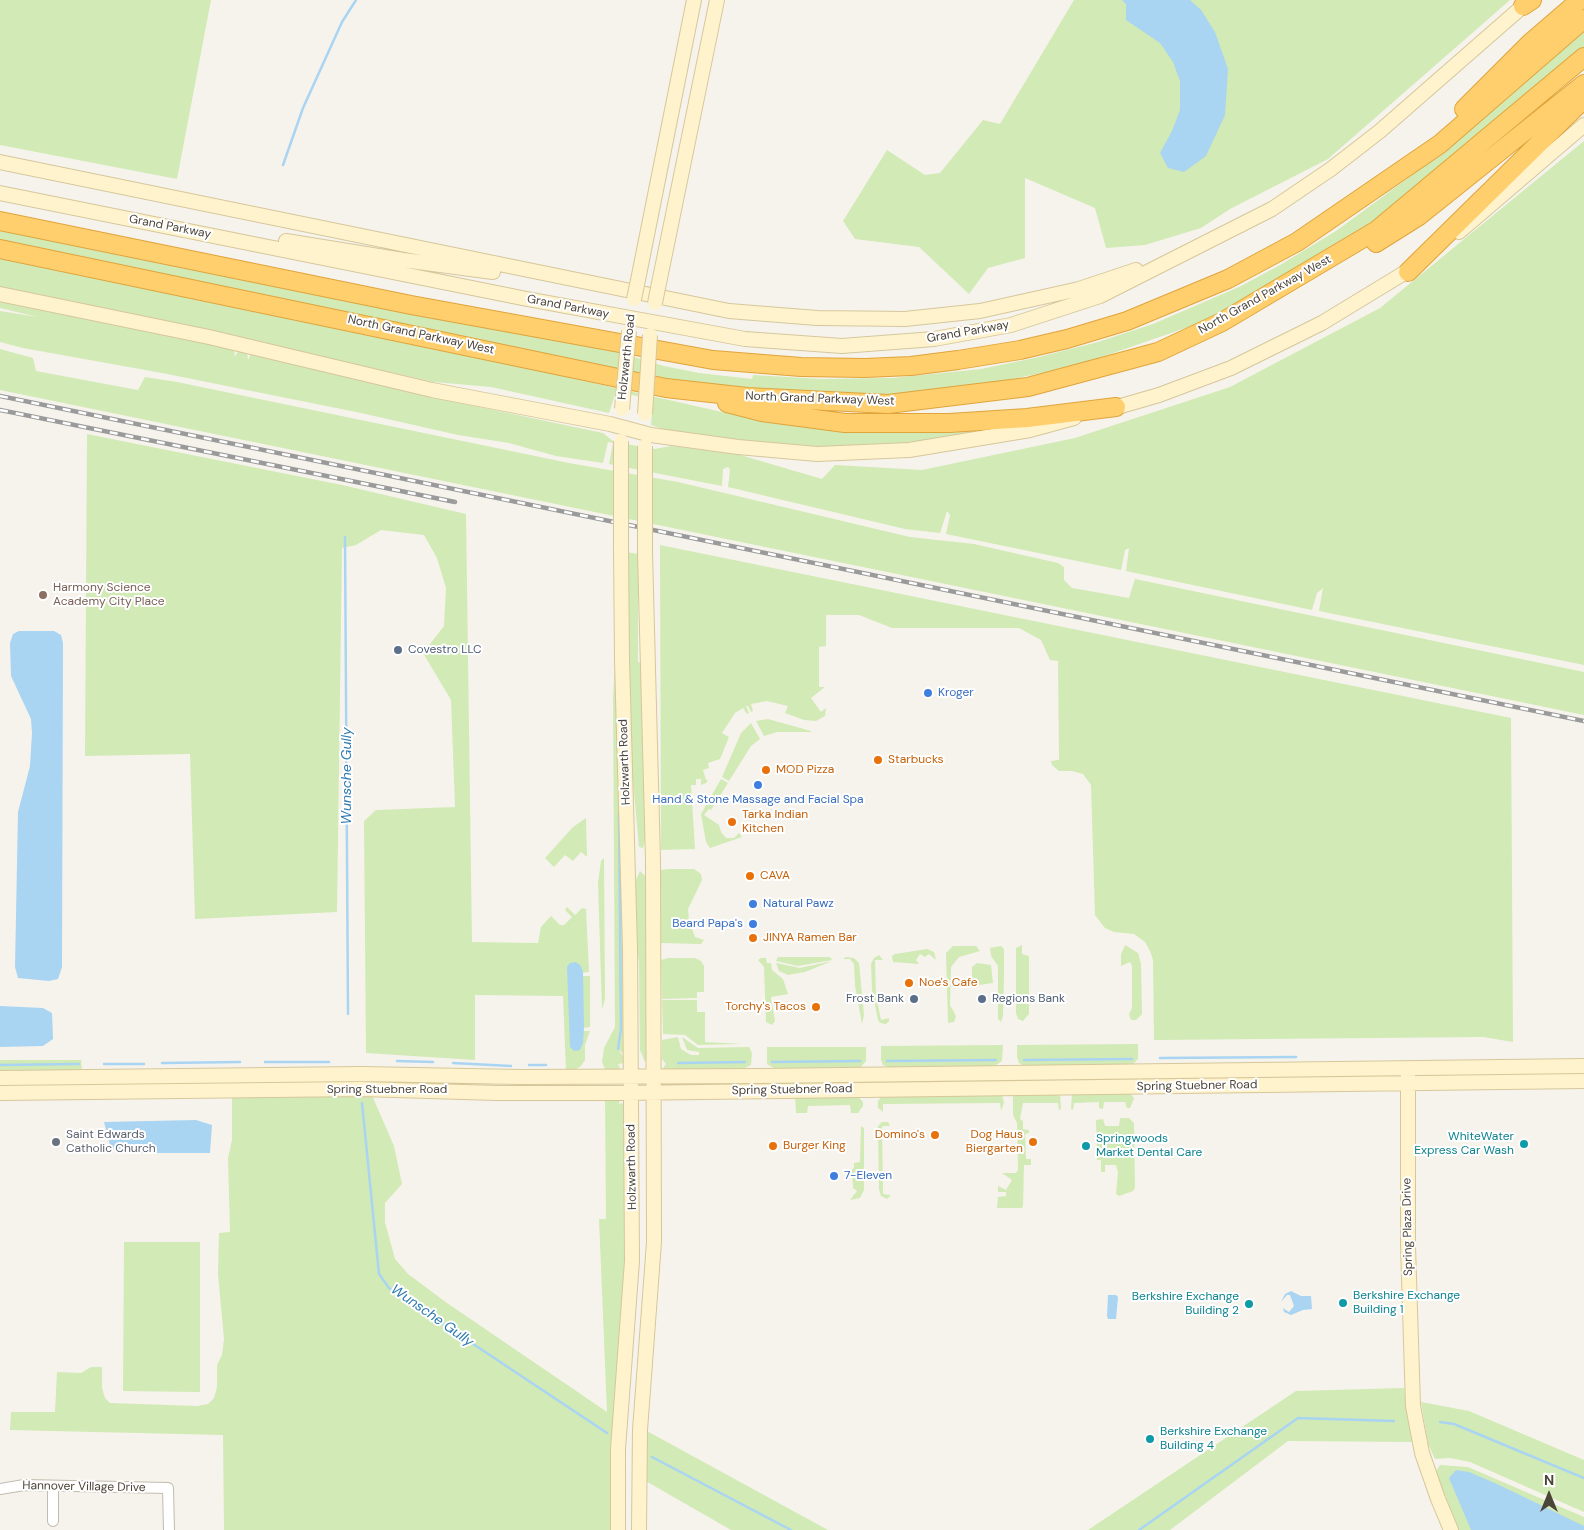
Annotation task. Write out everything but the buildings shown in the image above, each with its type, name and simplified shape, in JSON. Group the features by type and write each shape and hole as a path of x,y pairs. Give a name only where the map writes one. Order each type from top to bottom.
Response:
{"highway":[{"path":"1413,160 1530,43 1580,0"},
{"path":"0,220 411,305 674,353 764,365 864,368 911,366 1020,350 1067,339 1156,311 1228,279 1297,242 1364,198 1413,160 1440,144 1584,19"},
{"name":"North Grand Parkway West","path":"0,249 666,388 747,397 888,404 1028,386 1158,352 1222,322 1272,294 1376,230 1484,143 1584,57"},
{"path":"1272,294 1297,290 1419,216 1584,84"},
{"path":"1408,272 1584,99"},
{"path":"666,388 762,412 845,423 949,423 1027,418 1116,407"}],"main road":[{"name":"Holzwarth Road","path":"618,1530 618,1449 632,1261 631,1093 621,548 621,427 630,325 635,292 694,0"},
{"name":"Holzwarth Road","path":"639,1530 640,1430 654,1242 652,861 645,553 645,414 655,303 717,0"},
{"path":"0,162 729,311 817,318 905,319 980,311 1079,289 1187,252 1272,209 1331,169 1380,130 1529,2"},
{"path":"0,294 209,337 432,390 621,427 645,440 704,443 817,454 909,450 1030,430 1159,395 1231,368 1322,323 1408,272 1486,210 1584,125"},
{"name":"Grand Parkway","path":"0,193 652,329 746,340 842,346 934,340 1011,325 1100,296 1187,252"},
{"path":"39,200 403,260 599,285"},
{"path":"1580,1081 1581,1066"},
{"name":"Spring Stuebner Road","path":"0,1078 361,1074 630,1077 1581,1066"},
{"name":"Spring Plaza Drive","path":"1408,1068 1408,1245 1413,1406 1422,1453 1438,1500 1452,1530"},
{"path":"1142,1086 1148,1071"},
{"path":"226,1075 227,1091"},
{"path":"88,1077 88,1093"},
{"name":"Spring Stuebner Road","path":"0,1094 361,1089 497,1093 631,1093 1580,1081"},
{"path":"626,1330 648,1333"}],"street":[{"name":"Hannover Village Drive","path":"0,1489 24,1486 168,1488 169,1530"},
{"path":"53,1487 53,1521"}],"green space":[{"path":"0,0 211,0 177,179 0,145"},
{"path":"1074,0 1510,0 1328,159 1230,209 1201,228 1145,245 1106,248 1095,208 1025,178 1025,258 988,268 969,294 919,247 855,239 843,221 887,150 925,175 940,173 983,120 1000,124"},
{"path":"1584,27 1584,48 1424,186 1369,228 1225,311 1197,324 1096,359 1051,371 979,386 867,396 701,386 0,243 0,227 614,351 664,366 699,373 752,379 753,375 821,379 893,378 981,369 1098,342 1153,324 1239,287 1280,265 1336,231 1408,178"},
{"path":"1584,141 1584,665 1319,611 1323,588 1317,593 1312,610 1126,571 1129,548 1125,550 1121,570 946,534 950,515 947,511 940,533 905,529 728,487 730,470 728,467 723,469 722,486 609,464 613,443 608,442 603,463 556,456 509,443 458,435 361,413 0,342 0,311 38,317 0,308 0,300 234,348 235,357 239,349 247,351 248,360 252,352 300,364 300,366 427,396 603,433 614,442 655,449 671,446 737,454 822,479 835,465 922,470 1075,438 1230,387 1380,308"},
{"path":"0,257 461,353 772,422 1008,426 911,443 842,447 801,447 735,441 666,430 651,425 653,399 616,392 609,413 491,387 434,382 389,372 388,374 0,288"},
{"path":"0,349 33,358 36,371 138,390 145,377 177,382 569,463 678,482 910,537 974,544 1058,563 1064,567 1064,580 1072,588 1129,598 1135,579 1584,672 1584,715 0,390"},
{"path":"87,434 342,485 466,514 472,942 538,943 541,927 551,916 560,925 564,925 572,917 565,910 567,907 575,915 582,908 586,909 589,972 581,973 582,976 590,976 590,1027 582,1028 583,1031 590,1031 585,1045 585,1060 581,1066 572,1072 566,1072 563,996 475,995 475,1060 366,1053 364,821 376,810 455,807 451,700 423,653 444,626 446,588 437,558 424,535 381,530 356,545 342,548 337,912 195,919 190,754 85,756"},
{"path":"660,545 1511,718 1513,1042 1483,1037 1154,1040 1153,960 1150,951 1145,942 1134,934 1114,932 1105,928 1095,915 1091,785 1083,774 1072,771 1059,771 1052,765 1051,761 1059,760 1058,661 1050,660 1041,640 1019,628 892,628 859,615 826,615 826,646 819,647 819,687 825,687 811,698 821,712 826,708 825,716 816,721 804,720 785,713 788,706 767,701 751,704 753,711 751,712 748,706 746,706 749,713 747,714 743,708 735,713 722,733 729,737 720,759 708,763 709,768 703,770 706,780 708,780 701,785 701,779 696,779 696,785 691,785 695,849 661,850"},
{"path":"626,552 638,554 638,662 640,663 643,715 646,836 643,848 639,847 630,749"},
{"path":"615,657 626,1055 619,1050 625,1059 624,1063 618,1064 620,1068 614,1071 605,1069 602,1062 604,1048 615,1027 613,700"},
{"path":"768,719 811,732 777,732 764,736 756,721"},
{"path":"751,723 760,739 751,746 729,781 722,777 741,733"},
{"path":"721,779 728,783 711,810 709,809 704,815 719,825 721,832 726,838 734,838 739,833 742,837 710,848 706,842 701,814"},
{"path":"586,818 587,857 581,852 573,861 565,855 554,867 545,858 573,827"},
{"path":"604,858 605,999 602,1010 598,883 601,861"},
{"path":"694,869 701,874 702,880 688,909 689,921 695,937 704,940 701,944 661,943 661,870"},
{"path":"640,871 645,876 647,889 647,1055 645,1062 640,1050 639,963 635,929 635,882"},
{"path":"1022,945 1022,954 1029,956 1029,1014 1023,1021 1018,1019 1016,1013 1016,948"},
{"path":"1125,945 1138,953 1141,964 1142,1014 1136,1020 1131,1020 1129,1014 1132,1008 1132,966 1130,962 1121,966 1121,954"},
{"path":"953,946 976,946 980,951 959,957 951,967 950,1005 956,1016 954,1022 948,1023 946,953"},
{"path":"1001,946 1004,949 1004,975 1003,1016 1001,1022 998,1019 998,966 991,956 990,948"},
{"path":"927,949 934,952 936,960 929,954 925,957 920,954 916,960 919,964 893,962 892,956 895,954"},
{"path":"879,955 883,960 875,960 876,996 881,1020 889,1018 886,1024 880,1023 878,1020 872,990 871,964 874,958"},
{"path":"778,957 830,957 832,960 798,966 776,961"},
{"path":"846,957 854,958 859,963 864,1015 862,1024 855,986 854,964 850,959 843,959"},
{"path":"668,958 695,958 701,961 704,966 704,992 697,992 697,998 662,999 661,960"},
{"path":"766,958 767,963 771,963 772,970 783,979 788,994 771,997 775,1021 772,1025 766,1022 764,967 758,960"},
{"path":"832,961 805,972 788,975 779,971 776,963 800,968"},
{"path":"977,963 991,965 993,983 972,986 972,967"},
{"path":"662,1000 697,1000 697,1012 705,1012 705,1042 743,1044 698,1045 685,1035 663,1034"},
{"path":"678,1037 681,1049 691,1055 699,1055 699,1052 687,1050 682,1037 698,1048 749,1047 752,1053 751,1065 741,1070 667,1070 663,1068 666,1064 662,1059 662,1040"},
{"path":"1138,1044 1138,1059 1128,1066 1026,1067 1019,1063 1017,1057 1017,1045"},
{"path":"1003,1045 1002,1061 993,1067 890,1068 883,1065 881,1060 881,1046"},
{"path":"767,1047 866,1047 866,1061 860,1068 777,1070 767,1064"},
{"path":"0,1060 81,1060 82,1071 0,1072"},
{"path":"1129,1092 1134,1098 1130,1108 1127,1108 1125,1102 1104,1102 1103,1109 1099,1108 1099,1102 1074,1103 1073,1110 1071,1109 1072,1093"},
{"path":"371,1093 394,1146 402,1184 385,1203 385,1222 395,1259 408,1274 447,1303 607,1412 599,1219 606,1219 605,1096 620,1099 619,1104 624,1103 625,1141 623,1143 625,1148 627,1239 613,1530 224,1530 223,1435 10,1430 11,1412 55,1412 57,1372 81,1373 91,1367 102,1367 102,1388 105,1398 110,1403 197,1406 208,1404 214,1398 217,1387 217,1365 222,1355 224,1339 218,1274 219,1233 230,1232 228,1158 232,1140 233,1097"},
{"path":"1060,1093 1061,1109 1059,1110 1058,1103 1023,1103 1020,1119 1023,1121 1023,1129 1029,1130 1029,1133 1025,1134 1026,1159 1031,1159 1031,1165 1024,1165 1023,1206 1022,1208 997,1208 998,1197 1006,1196 1006,1192 998,1192 998,1186 1006,1190 1012,1180 1002,1173 1016,1173 1018,1170 1017,1123 1013,1115 1013,1095"},
{"path":"1002,1094 1004,1103 1001,1111 1000,1103 883,1104 883,1112 878,1108 878,1101 882,1096"},
{"path":"795,1095 857,1095 863,1102 863,1106 858,1113 851,1113 850,1105 808,1106 807,1113 796,1113"},
{"path":"1120,1118 1129,1118 1134,1123 1135,1188 1133,1191 1119,1196 1116,1194 1118,1172 1116,1165 1105,1165 1105,1172 1101,1172 1101,1160 1097,1160 1096,1120 1103,1119 1105,1126 1119,1126"},
{"path":"882,1122 888,1122 890,1126 882,1126 883,1194 891,1195 887,1199 881,1196 879,1189 878,1126"},
{"path":"861,1126 864,1128 864,1190 860,1198 850,1200 857,1191 853,1188 852,1169 854,1168 854,1163 860,1162"},
{"path":"124,1242 200,1242 200,1392 123,1391"},
{"path":"1404,1388 1412,1442 1288,1441 1170,1530 1088,1530 1296,1391"},
{"path":"1421,1402 1469,1411 1584,1460 1584,1512 1470,1462 1450,1458 1435,1459 1428,1444"},
{"path":"645,1430 828,1530 731,1530 644,1480"},
{"path":"1440,1465 1468,1467 1584,1517 1584,1530 1458,1530 1436,1471"}],"water":[{"path":"1122,0 1190,0 1201,10 1215,32 1228,69 1225,115 1206,156 1184,172 1168,168 1160,153 1172,131 1180,110 1180,81 1173,62 1160,43 1126,20 1126,4"},
{"path":"19,631 54,631 61,635 63,643 62,967 58,979 49,981 18,978 15,967 18,812 30,766 32,733 31,719 11,676 10,643 13,634"},
{"path":"576,962 581,966 583,972 584,1028 583,1043 580,1050 574,1051 570,1047 567,967 570,963"},
{"path":"0,1006 43,1008 52,1013 53,1039 43,1046 0,1047"},
{"path":"196,1120 212,1125 210,1153 123,1153 111,1149 104,1122"},
{"path":"1291,1291 1301,1296 1311,1296 1312,1309 1303,1310 1291,1315 1284,1312 1283,1308 1289,1312 1294,1306 1290,1295 1287,1295 1281,1302 1285,1294"},
{"path":"1108,1295 1116,1295 1118,1297 1116,1319 1108,1319 1107,1316"},
{"path":"1456,1470 1469,1472 1497,1484 1584,1526 1584,1530 1471,1530 1449,1478"}],"waterway":[{"path":"283,165 303,108 342,22 356,0"},
{"name":"Wunsche Gully","path":"345,537 348,1014"},
{"path":"618,1049 621,1029 619,814"},
{"path":"1160,1058 1296,1057"},
{"path":"1024,1060 1132,1059"},
{"path":"887,1061 996,1060"},
{"path":"397,1061 433,1062"},
{"path":"772,1062 860,1061"},
{"path":"162,1063 240,1062"},
{"path":"265,1062 329,1062"},
{"path":"678,1063 745,1062"},
{"path":"453,1063 511,1066"},
{"path":"0,1065 79,1064"},
{"path":"104,1064 144,1064"},
{"path":"529,1065 546,1065"},
{"name":"Wunsche Gully","path":"362,1103 379,1274 389,1288 607,1433"},
{"name":"Wunsche Gully","path":"1139,1530 1298,1418 1394,1421"},
{"name":"Wunsche Gully","path":"1440,1422 1454,1424 1584,1478"},
{"name":"Wunsche Gully","path":"652,1457 791,1530"}],"railway":[{"path":"0,396 1584,721"},
{"path":"0,410 455,502"}],"place":[{"name":"Harmony Science Academy City Place","path":"43,595"},
{"name":"Covestro LLC","path":"398,650"},
{"name":"Kroger","path":"928,693"},
{"name":"Starbucks","path":"878,760"},
{"name":"MOD Pizza","path":"766,770"},
{"name":"Hand & Stone Massage and Facial Spa","path":"758,785"},
{"name":"Tarka Indian Kitchen","path":"732,822"},
{"name":"CAVA","path":"750,876"},
{"name":"Natural Pawz","path":"753,904"},
{"name":"Beard Papa's","path":"753,924"},
{"name":"JINYA Ramen Bar","path":"753,938"},
{"name":"Noe's Cafe","path":"909,983"},
{"name":"Frost Bank","path":"914,999"},
{"name":"Regions Bank","path":"982,999"},
{"name":"Torchy's Tacos","path":"816,1007"},
{"name":"Domino's","path":"935,1135"},
{"name":"Saint Edwards Catholic Church","path":"56,1142"},
{"name":"Dog Haus Biergarten","path":"1033,1142"},
{"name":"WhiteWater Express Car Wash","path":"1524,1144"},
{"name":"Burger King","path":"773,1146"},
{"name":"Springwoods Market Dental Care","path":"1086,1146"},
{"name":"7-Eleven","path":"834,1176"},
{"name":"Berkshire Exchange Building 1","path":"1343,1303"},
{"name":"Berkshire Exchange Building 2","path":"1249,1304"},
{"name":"Berkshire Exchange Building 4","path":"1150,1439"}]}
